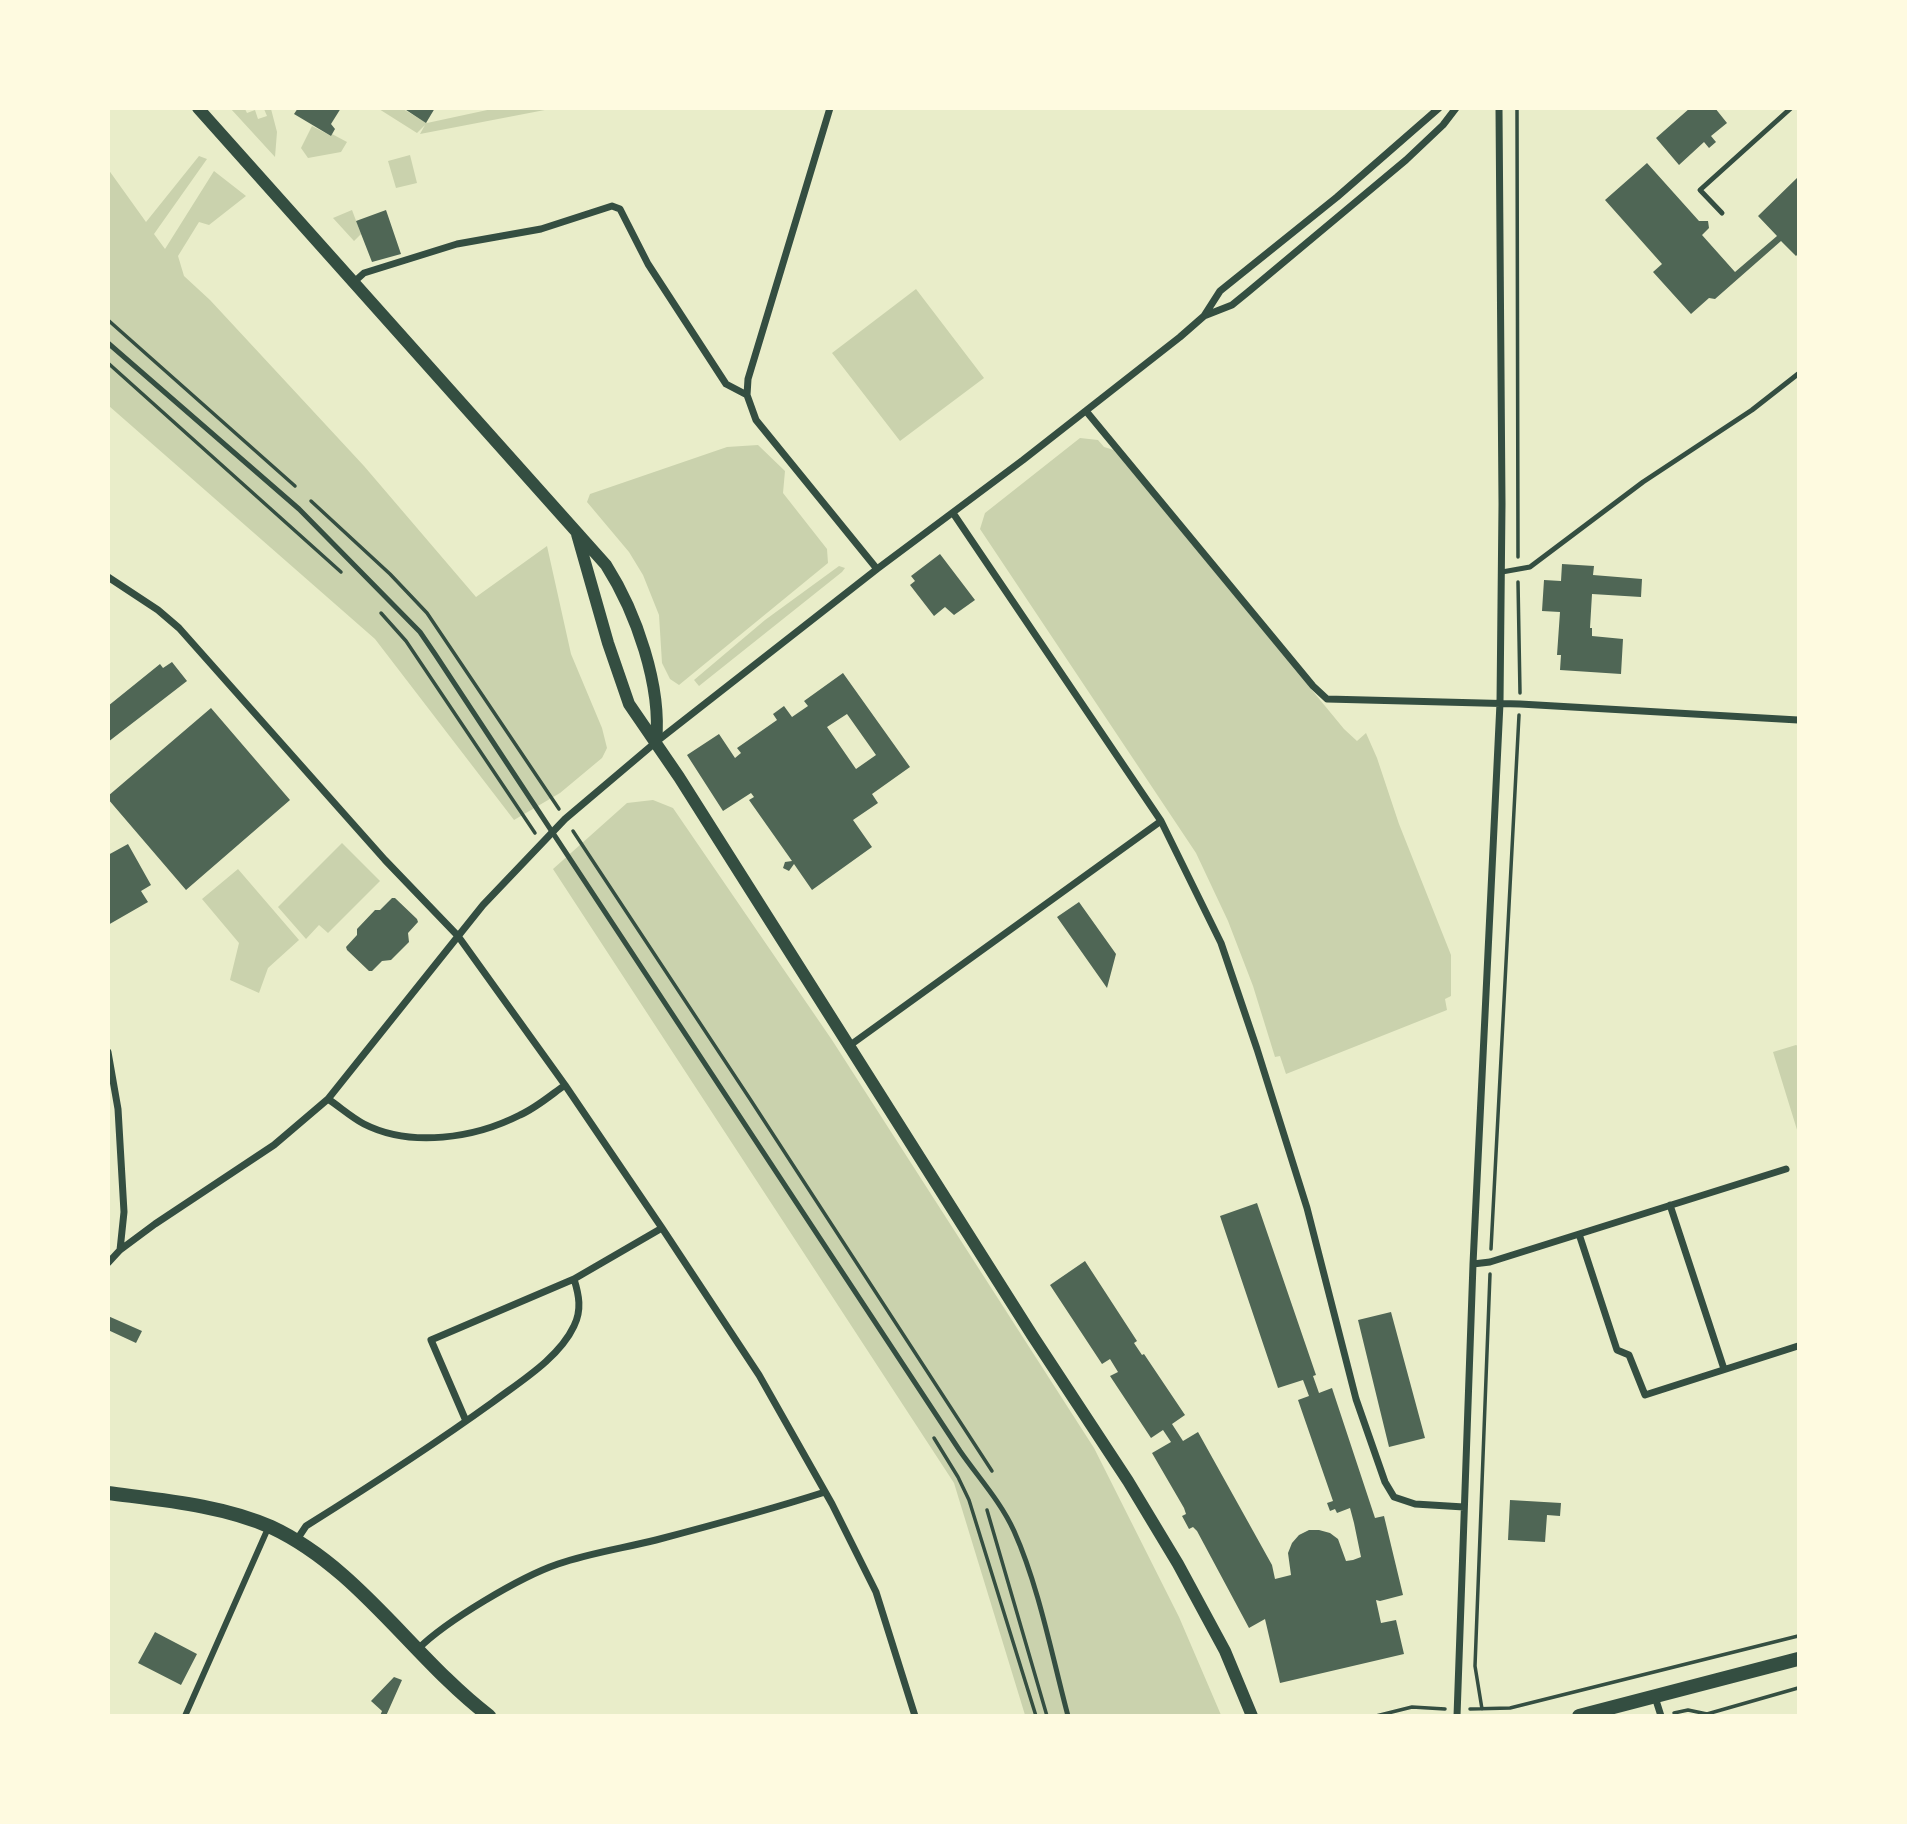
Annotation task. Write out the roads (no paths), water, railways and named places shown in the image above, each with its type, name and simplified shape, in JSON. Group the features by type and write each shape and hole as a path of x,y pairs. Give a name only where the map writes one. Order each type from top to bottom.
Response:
{"main road":[{"path":"108,1493 201,1508 269,1526 296,1541 316,1553 352,1585 489,1716"},
{"path":"1579,1716 1798,1659"}],"street":[{"path":"198,108 606,565 629,606 652,688 658,726 656,742"},
{"path":"830,108 748,379 747,395 756,419 877,569"},
{"path":"1204,316 1220,291 1337,197 1440,108"},
{"path":"108,1263 120,1250 274,1145 328,1100 483,905 553,831 656,742 877,569 1086,411 1204,316 1232,305 1406,160 1443,125 1456,108"},
{"path":"1457,1713 1473,1264 1500,703 1502,572 1499,108"},
{"path":"354,282 364,273 457,244 541,229 612,206 620,209 648,264 726,384 747,395"},
{"path":"1086,411 1313,686 1328,699 1500,703 1798,720"},
{"path":"953,513 1161,821 1221,943 1307,1208 1356,1399 1385,1482 1394,1497 1415,1504 1464,1507"},
{"path":"577,534 608,643 629,704 639,722 656,742 853,1044 1032,1335 1128,1481 1225,1650 1252,1716"},
{"path":"108,577 158,610 178,628 321,789 458,936 565,1085 760,1375 825,1492 876,1592 915,1716"},
{"path":"853,1044 1161,821"},
{"path":"108,1052 118,1109 124,1212 120,1250"},
{"path":"328,1100 364,1124 388,1132 438,1137 465,1134 522,1115 565,1085"},
{"path":"1473,1264 1490,1262 1786,1169"},
{"path":"1670,1205 1724,1370"},
{"path":"466,1421 431,1340 574,1279 662,1228"},
{"path":"1579,1234 1616,1350 1629,1354 1645,1395 1798,1346"},
{"path":"296,1541 306,1526 418,1455 525,1378 556,1350 568,1337 580,1306 574,1279"},
{"path":"418,1649 455,1620 540,1571 825,1492"},
{"path":"185,1716 269,1526"},
{"path":"1656,1697 1663,1716"}],"lane":[{"path":"1722,214 1700,190 1791,108"},
{"path":"108,343 299,509 420,632 960,1451 1000,1506 1013,1529 1028,1569 1068,1716"},
{"path":"1502,572 1530,566 1643,482 1752,410 1798,374"}]}
